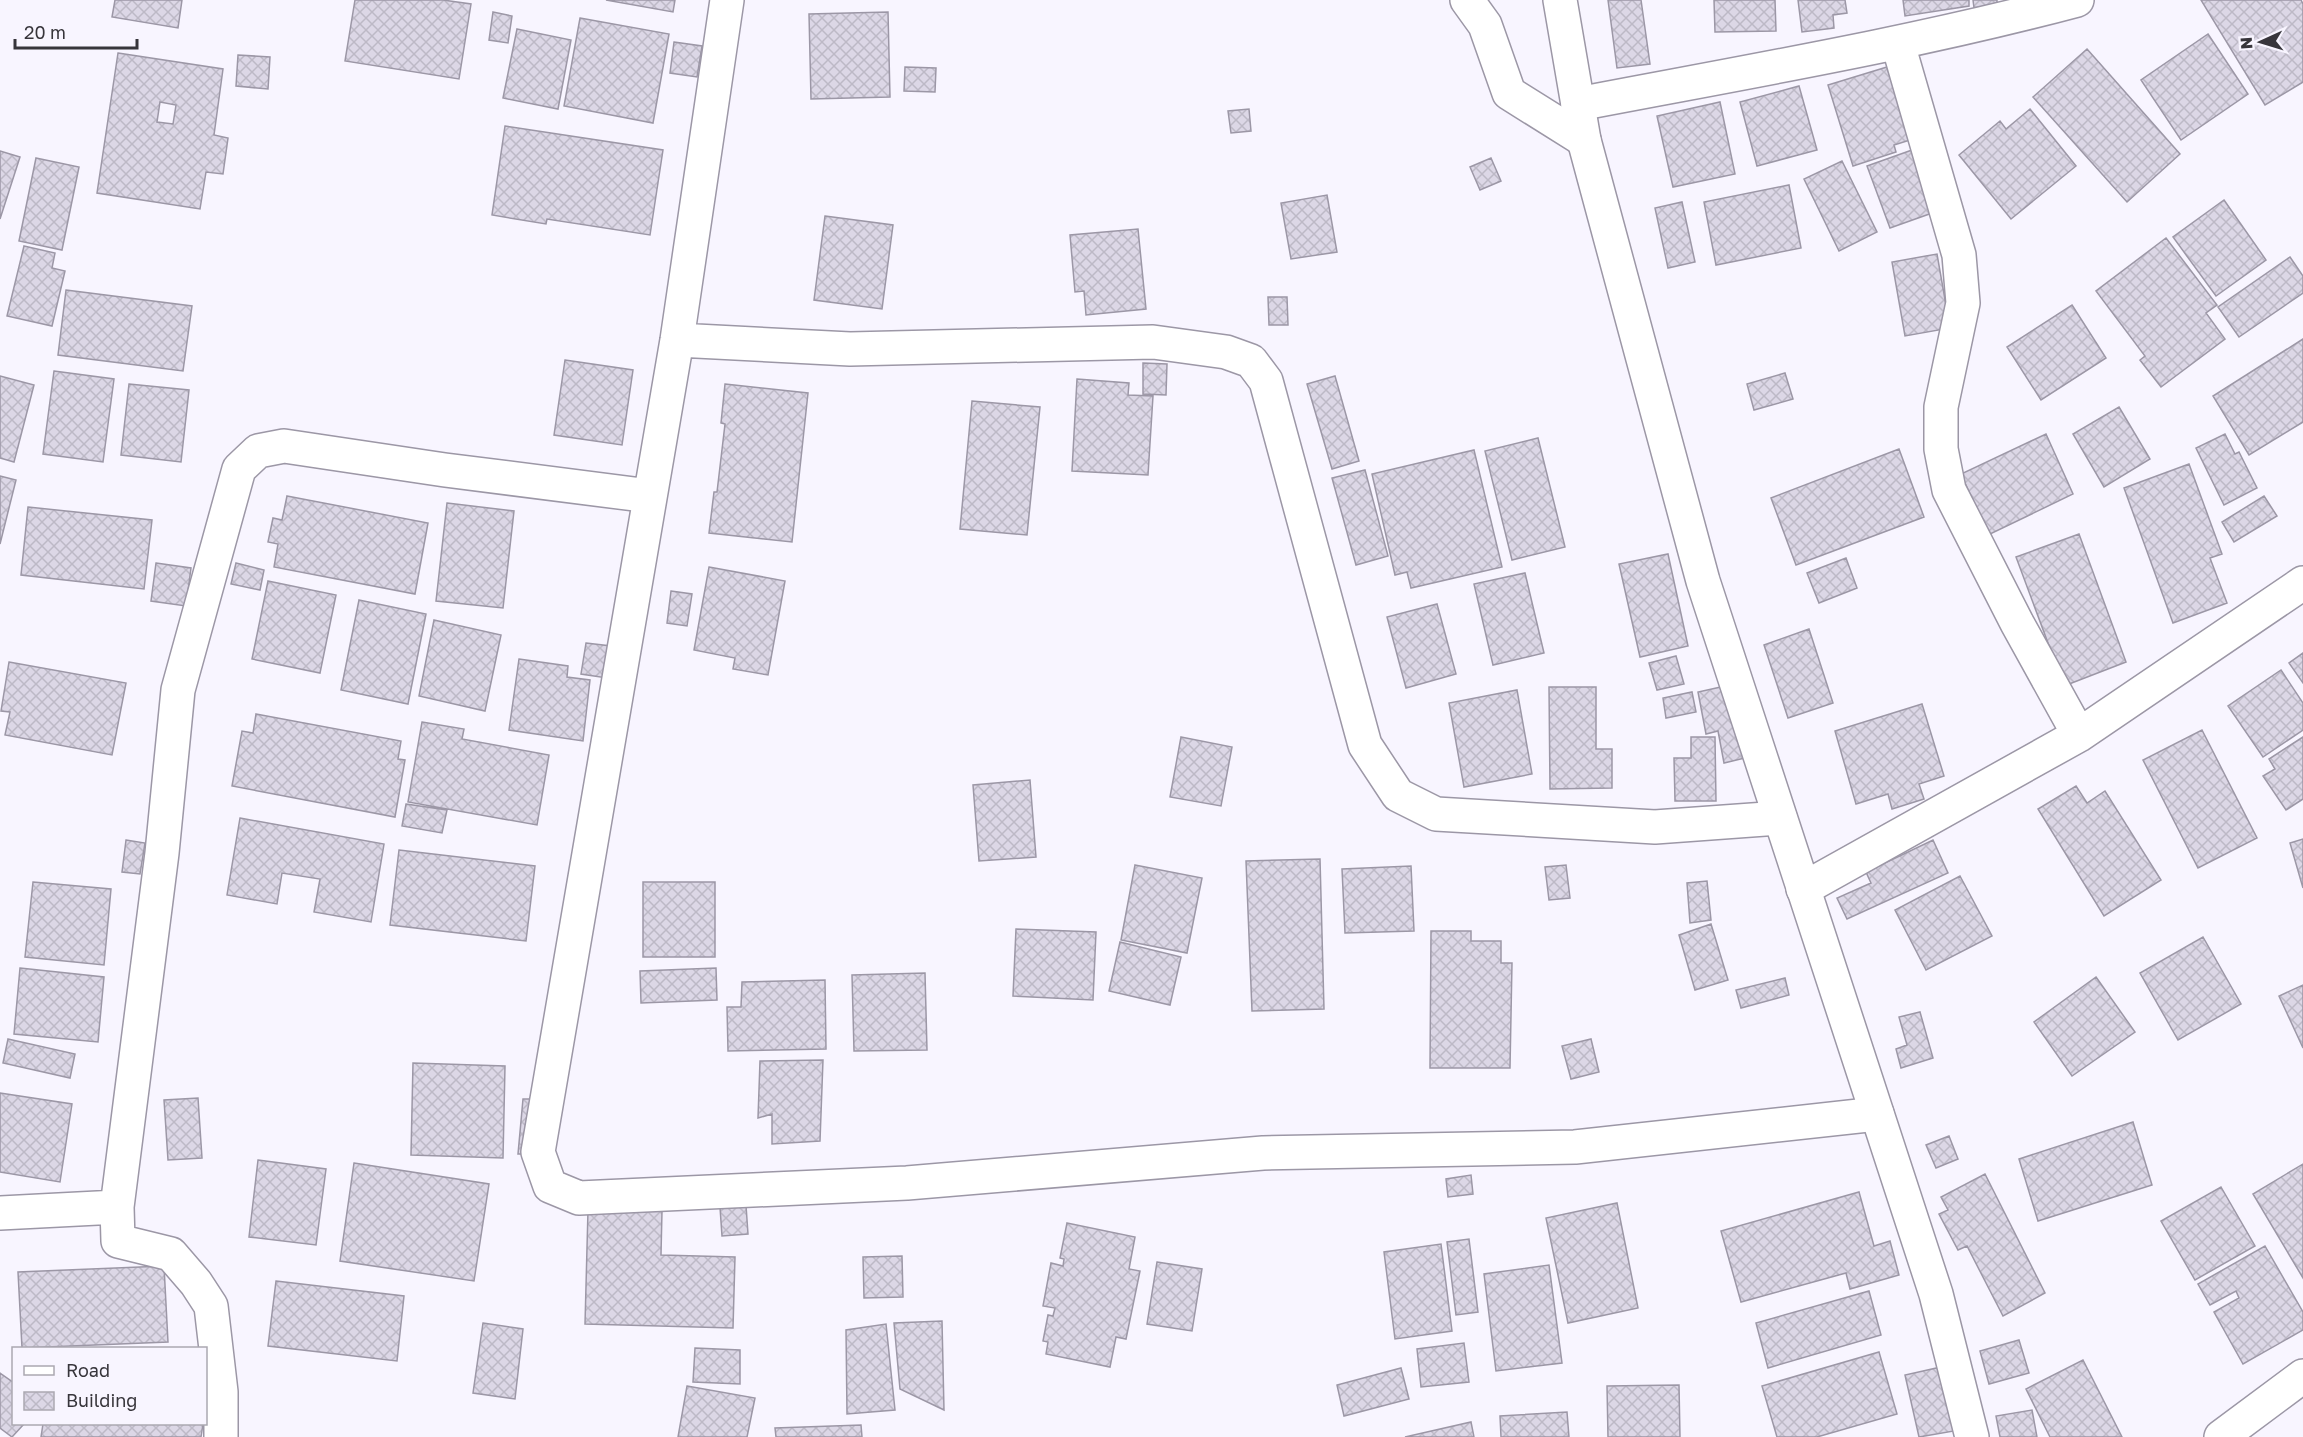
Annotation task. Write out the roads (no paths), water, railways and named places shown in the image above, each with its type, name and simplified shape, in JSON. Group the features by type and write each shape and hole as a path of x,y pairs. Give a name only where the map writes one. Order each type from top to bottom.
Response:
{"street":[{"path":"727,0 676,340 538,1152 550,1186 579,1198 907,1183 1263,1153 1575,1147 1877,1114"},
{"path":"1467,0 1485,25 1509,93 1584,140"},
{"path":"1560,0 1584,140 1703,581 1936,1294 1972,1437"},
{"path":"1578,104 1898,44 2000,21 2077,0"},
{"path":"1898,44 1959,255 1964,303 1941,407 1941,449 1949,490 2017,623 2079,735"},
{"path":"676,340 850,349 1153,342 1226,352 1251,361 1266,381 1365,745 1398,795 1436,814 1632,826 1655,827 1780,818"},
{"path":"221,1437 221,1392 211,1306 196,1283 171,1254 118,1241 117,1207 162,853 178,690 238,469 258,452 285,446 445,470 650,496"},
{"path":"1803,889 2079,735 2303,583"},
{"path":"0,1213 117,1207"},
{"path":"2221,1437 2303,1376"}]}
